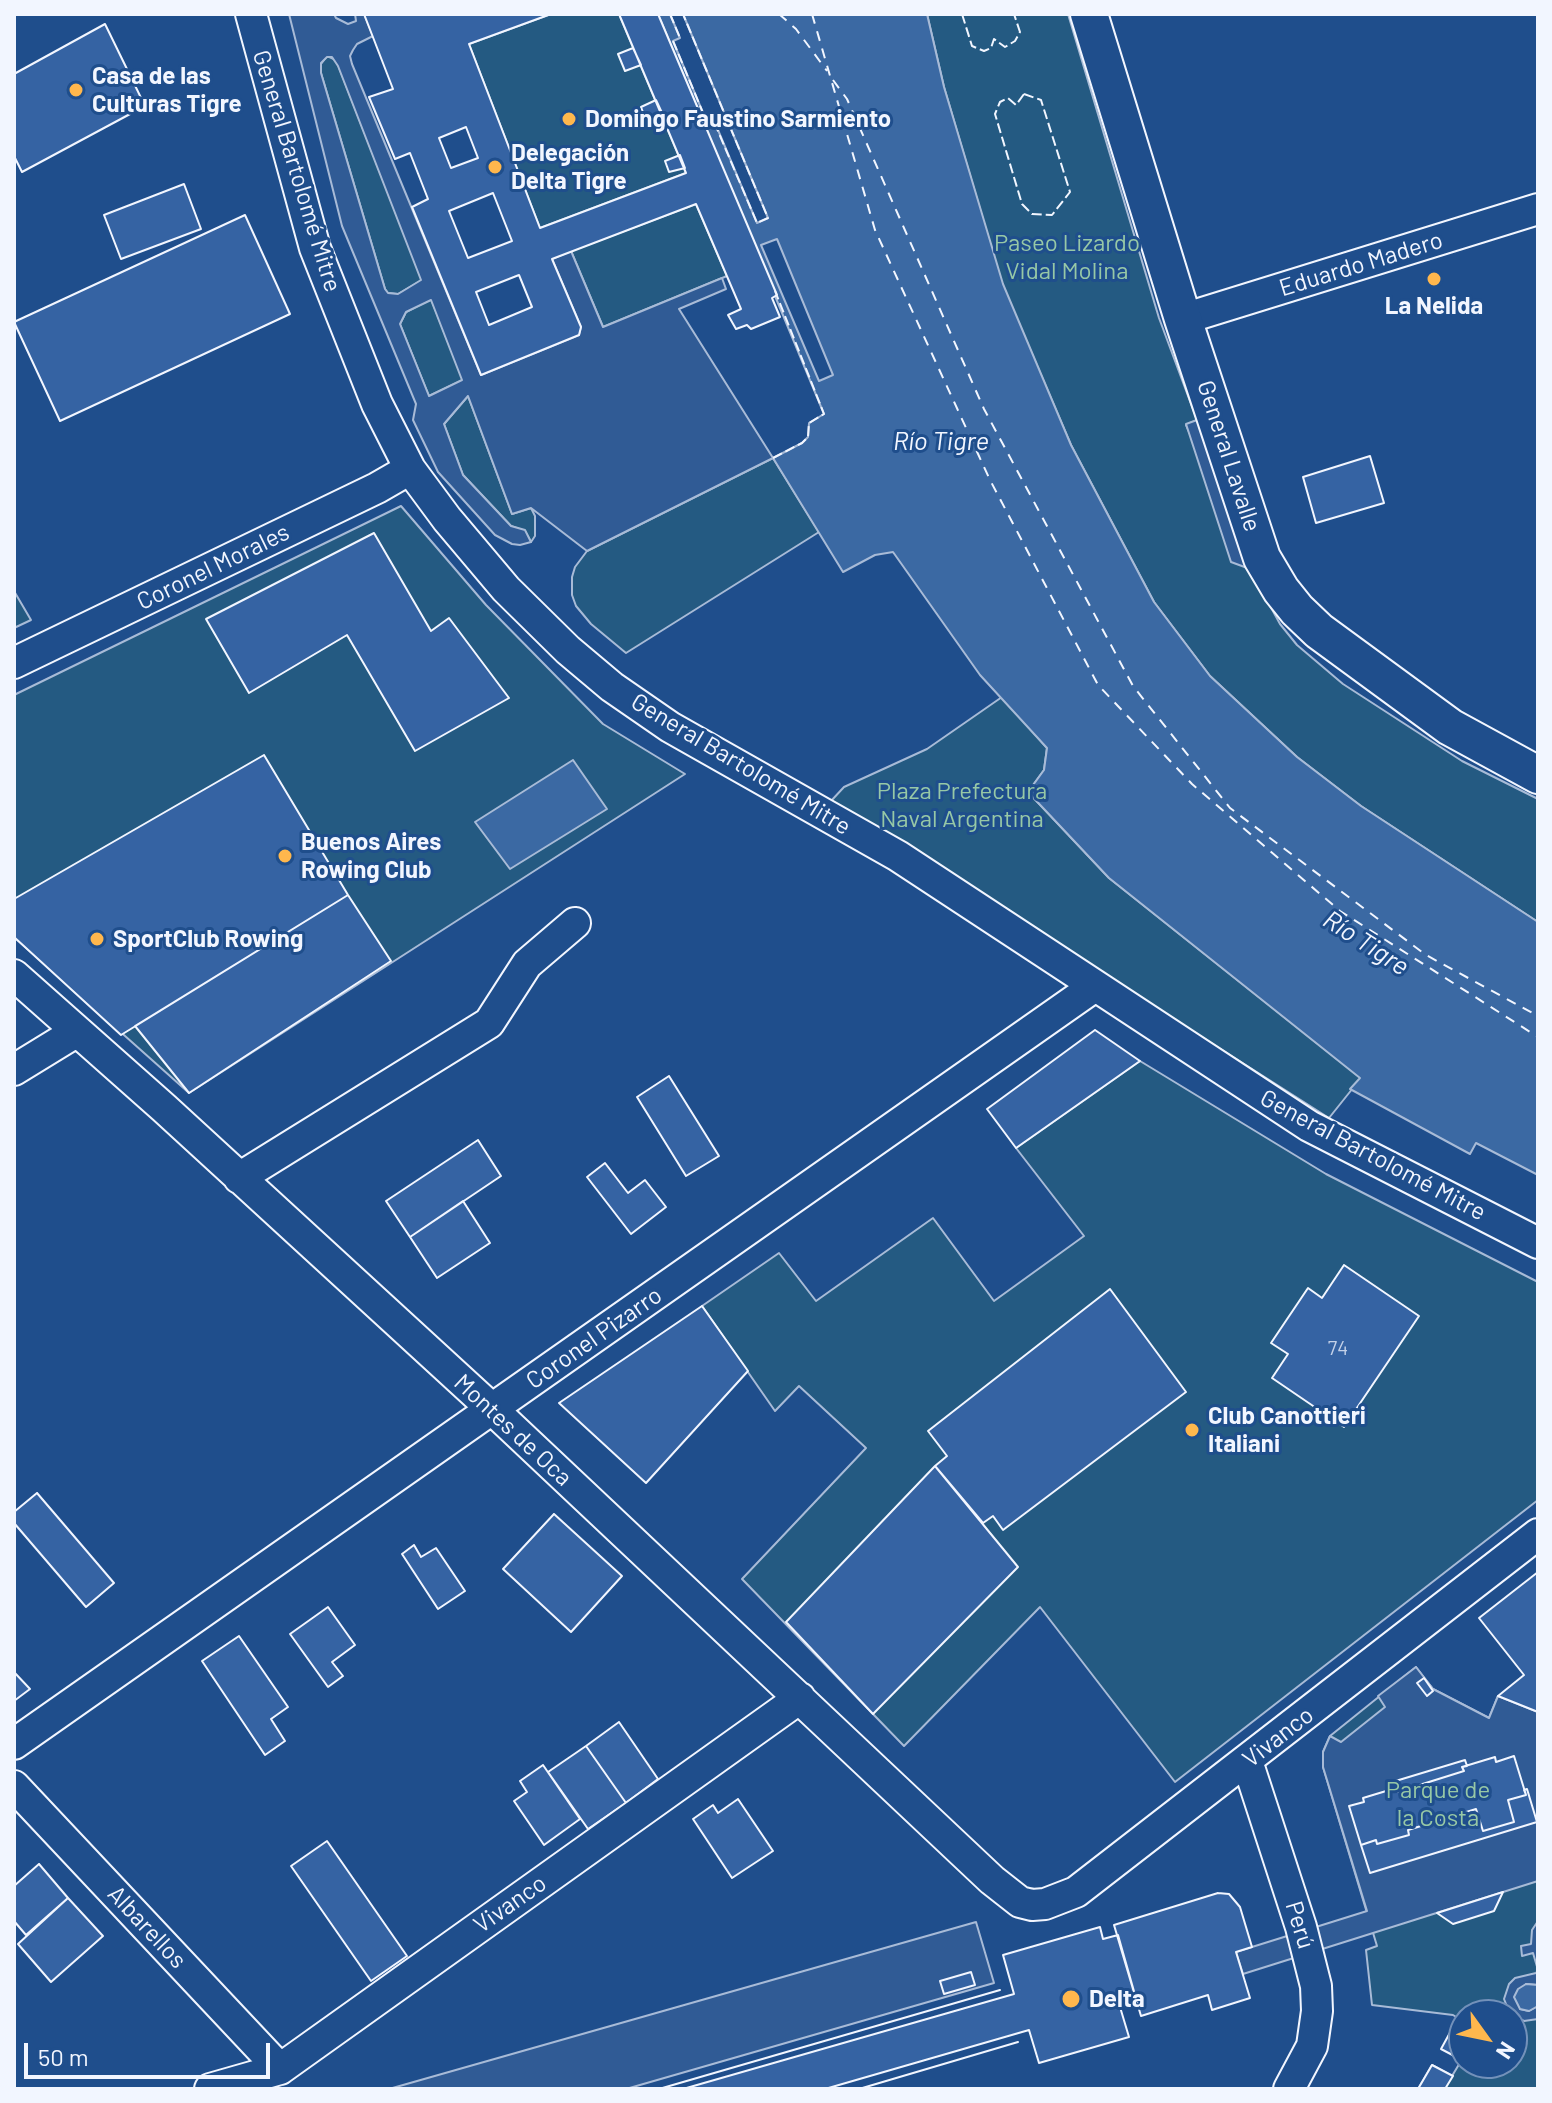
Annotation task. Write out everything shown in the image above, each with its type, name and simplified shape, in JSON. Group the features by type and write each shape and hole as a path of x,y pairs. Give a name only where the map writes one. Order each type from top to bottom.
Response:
{"street":[{"name":"General Bartolomé Mitre","path":"251,14 315,248 377,404 410,469 506,589 586,666 670,727 898,856 1309,1126 1538,1243"},
{"name":"General Lavalle","path":"1089,14 1183,319 1262,558 1281,590 1319,631 1450,727 1538,775"},
{"name":"Eduardo Madero","path":"1183,319 1538,209"},
{"name":"Coronel Morales","path":"14,663 377,488 410,469"},
{"path":"239,1178 489,1023 527,964 575,923"},
{"name":"Montes de Oca","path":"14,975 491,1408 1007,1892"},
{"name":"Coronel Pizarro","path":"14,1744 1095,986"},
{"path":"14,1070 76,1032"},
{"name":"Vivanco","path":"1007,1892 1020,1902 1032,1905 1045,1904 1076,1892 1538,1534"},
{"name":"Vivanco","path":"210,2089 280,2069 800,1698"},
{"name":"Perú","path":"1247,1761 1301,1927 1316,1986 1317,2011 1312,2046 1289,2089"},
{"name":"Albarellos","path":"14,1786 280,2069"}],"green space":[{"path":"551,14 619,14 686,173 540,228 469,44"},
{"name":"Paseo Lizardo Vidal Molina","path":"927,14 1068,14 1159,318 1197,420 1186,425 1250,569 1280,624 1297,645 1343,684 1462,761 1538,799 1538,922 1361,806 1297,757 1210,676 1154,602 1071,445 1002,284 944,87"},
{"path":"327,56 336,60 422,280 398,294 388,293 385,289 321,73 321,64"},
{"path":"696,204 727,276 603,327 571,251"},
{"path":"431,299 463,380 429,396 400,324 406,312"},
{"path":"468,396 512,514 531,508 535,516 535,536 531,542 525,531 511,526 463,475 444,424"},
{"path":"773,458 819,532 626,653 591,624 576,606 572,595 572,577 587,551"},
{"name":"Buenos Aires Rowing Club","path":"401,506 486,605 603,724 685,774 189,1093 14,937 14,695"},
{"path":"14,591 31,620 14,628"},
{"name":"Plaza Prefectura Naval Argentina","path":"1002,697 1047,748 1044,770 1028,792 1109,878 1361,1078 1329,1118 831,801 844,787 927,749"},
{"name":"Club Canottieri Italiani","path":"1140,1061 1326,1174 1538,1282 1538,1500 1175,1782 1040,1607 904,1746 742,1579 866,1448 799,1386 775,1411 702,1306 779,1253 816,1301 933,1218 994,1301 1084,1236 1016,1148"},
{"name":"Parque de la Costa","path":"1416,1667 1433,1689 1489,1718 1498,1696 1538,1712 1538,2089 1418,2089 1432,2065 1448,2074 1448,2079 1528,2079 1528,1999 1448,1999 1448,2014 1372,2005 1366,1950 1377,1946 1323,1767 1323,1752 1330,1736"}],"shaded area":[{"path":"289,14 334,14 348,24 356,21 355,14 364,14 373,36 357,44 350,56 352,64 481,375 579,335 581,327 552,259 571,251 603,327 722,278 726,289 679,309 773,458 587,551 531,508 512,514 468,396 444,424 463,475 511,526 525,530 531,542 512,544 495,535 438,472 413,420 416,404 342,226","holes":["332,57 338,66 421,280 398,294 388,293 385,289 321,73 321,63","431,300 462,380 429,396 400,324 406,312"]},
{"path":"1197,420 1250,569 1231,562 1186,424"},
{"name":"Parque de la Costa","path":"1416,1667 1433,1689 1489,1718 1498,1696 1538,1712 1538,1881 1243,1974 1236,1952 1367,1911 1323,1767 1323,1752 1330,1736 1341,1742 1385,1707 1378,1696"},
{"path":"1538,1921 1538,1970 1533,1953 1522,1956 1521,1946 1531,1944 1532,1930"},
{"path":"976,1922 994,1983 626,2089 389,2089"},
{"path":"1538,1970 1538,1985 1526,1984 1522,1999 1504,1999 1509,1984 1515,1978"},
{"path":"1538,2006 1538,2019 1528,2020 1528,2011"}],"water":[{"name":"Río Tigre","path":"658,14 927,14 944,87 1003,284 1071,445 1154,602 1210,676 1297,757 1361,806 1538,922 1538,1175 1476,1143 1470,1154 1350,1089 1360,1078 1109,878 1028,792 1044,770 1047,748 980,675 893,552 875,555 843,572 773,458 802,443 808,437 809,423 824,414"},
{"path":"573,760 607,809 510,869 475,822"},
{"path":"1526,1984 1538,1985 1538,2006 1528,2011 1528,1999 1514,1997 1518,1989"}],"pier":[{"path":"670,14 683,14 768,218 757,223 713,118 706,120 673,41 680,38"},
{"path":"777,239 833,375 819,381 761,245"}],"building":[{"path":"364,14 551,14 469,44 540,228 686,173 619,14 658,14 777,295 772,298 780,317 751,329 747,325 736,329 728,315 741,309 696,204 552,259 581,327 579,335 481,375 412,207 428,199 410,153 395,159 369,97 393,89","holes":["466,127 478,158 451,168 439,138","493,193 512,241 468,258 449,211","519,275 532,307 489,325 476,292"]},
{"name":"Casa de las Culturas Tigre","path":"105,24 145,106 22,172 14,156 14,74"},
{"path":"633,48 641,65 625,71 618,54"},
{"path":"656,100 663,115 647,123 641,107"},
{"path":"680,155 685,168 669,172 665,161"},
{"path":"184,184 201,229 121,259 104,215"},
{"path":"245,215 290,314 60,421 14,322"},
{"path":"1370,456 1384,503 1316,523 1303,477"},
{"path":"374,533 431,631 449,618 509,698 415,751 347,635 249,693 206,619"},
{"path":"264,755 348,895 121,1035 14,937 14,899"},
{"path":"348,895 391,961 189,1093 135,1026"},
{"path":"1095,1030 1140,1061 1016,1148 987,1109"},
{"path":"669,1076 719,1156 686,1176 637,1097"},
{"path":"478,1140 501,1176 410,1237 386,1201"},
{"path":"605,1163 628,1193 645,1180 666,1207 631,1234 587,1177"},
{"path":"463,1201 490,1243 437,1278 410,1237"},
{"path":"1344,1265 1419,1316 1344,1427 1272,1378 1288,1354 1271,1343 1308,1288 1322,1298"},
{"path":"1110,1289 1186,1392 1003,1530 993,1516 983,1523 935,1466 947,1456 928,1431"},
{"path":"702,1306 748,1371 646,1483 559,1403"},
{"path":"935,1466 1018,1567 873,1714 786,1622"},
{"path":"37,1493 114,1583 86,1607 14,1523 14,1512"},
{"path":"554,1514 622,1576 571,1632 503,1569"},
{"path":"414,1545 421,1557 436,1548 465,1591 438,1609 402,1554"},
{"path":"1538,1572 1538,1712 1498,1696 1524,1675 1479,1618"},
{"path":"328,1607 355,1645 332,1662 343,1676 328,1687 290,1634"},
{"path":"239,1636 288,1707 271,1719 285,1741 265,1755 202,1661"},
{"path":"14,1672 30,1689 14,1701"},
{"path":"1424,1678 1433,1691 1427,1696 1417,1683"},
{"path":"619,1722 658,1779 626,1803 586,1746"},
{"path":"586,1746 626,1803 588,1829 548,1772"},
{"path":"1514,1756 1526,1795 1508,1800 1514,1822 1483,1831 1476,1809 1408,1830 1409,1835 1361,1845 1349,1806 1364,1802 1363,1798 1396,1788 1397,1792 1464,1771 1462,1767 1495,1757 1496,1762"},
{"path":"1465,1760 1467,1766 1462,1767 1464,1771 1397,1792 1396,1788 1391,1789 1389,1783"},
{"path":"543,1765 580,1819 544,1845 514,1801 527,1792 520,1781"},
{"path":"1527,1789 1537,1822 1370,1873 1361,1845 1409,1835 1408,1830 1476,1809 1483,1831 1514,1822 1508,1800 1526,1795 1524,1790"},
{"path":"738,1799 773,1851 732,1878 693,1819 713,1805 718,1813"},
{"path":"327,1841 407,1956 371,1981 291,1866"},
{"path":"39,1864 68,1898 26,1935 14,1921 14,1886"},
{"path":"1503,1892 1494,1911 1453,1924 1437,1913"},
{"path":"1218,1893 1229,1894 1240,1907 1252,1947 1236,1952 1250,1998 1212,2010 1208,1995 1141,2016 1114,1925"},
{"path":"68,1898 103,1936 51,1982 18,1944"},
{"path":"1100,1927 1103,1939 1118,1935 1137,2002 1120,2007 1129,2037 1039,2063 1029,2030 825,2089 683,2089 1014,1994 1003,1955"},
{"path":"971,1972 975,1985 944,1994 940,1981"},
{"path":"1448,2036 1448,2053 1441,2049"},
{"path":"1432,2065 1448,2073 1448,2079 1451,2079 1445,2089 1418,2089"}],"ferry route":[{"path":"779,14 796,29 827,71"},
{"path":"812,14 875,230 990,480 1098,685 1192,784 1340,911 1538,1037"},
{"path":"833,80 847,99 984,409 1133,686 1230,808 1426,955 1538,1016"}],"tram line":[{"path":"659,2089 1000,1990"},
{"path":"859,2089 1018,2042"}],"fence":[{"path":"670,14 680,38"},
{"path":"673,41 706,120 712,117 757,223 768,218 683,14"},
{"path":"962,14 972,46 984,51 991,48 994,39 1005,47 1015,41 1020,32 1014,14"},
{"path":"1024,94 1041,100 1070,192 1052,215 1032,214 1022,204 995,114 1000,102 1008,98 1016,105 1024,94"},
{"path":"773,458 802,443 808,437 809,423 824,414 775,291"}],"place":[{"name":"Casa de las Culturas Tigre","path":"76,90"},
{"name":"Domingo Faustino Sarmiento","path":"569,119"},
{"name":"Delegación Delta Tigre","path":"495,167"},
{"name":"La Nelida","path":"1434,279"},
{"name":"Buenos Aires Rowing Club","path":"285,856"},
{"name":"SportClub Rowing","path":"97,939"},
{"name":"Club Canottieri Italiani","path":"1192,1430"},
{"name":"Delta","path":"1071,1999"}]}
